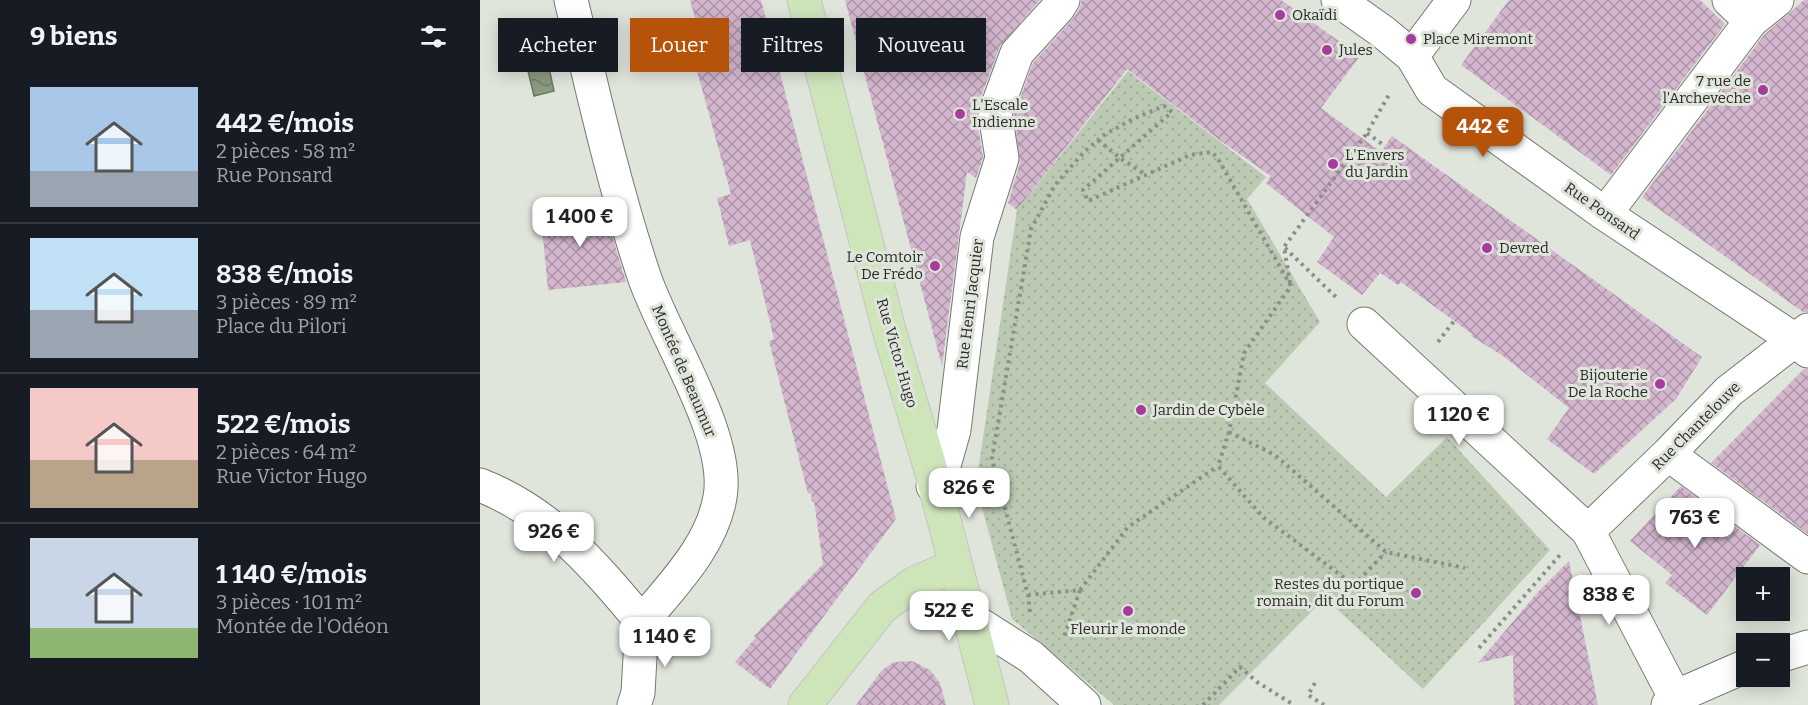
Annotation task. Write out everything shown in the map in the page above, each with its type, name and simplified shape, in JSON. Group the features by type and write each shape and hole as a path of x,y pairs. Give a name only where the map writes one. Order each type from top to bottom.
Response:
{"main road":[{"name":"Rue Victor Hugo","path":"804,0 890,330 931,470 933,486 992,705"},
{"path":"805,705 882,607 915,584 955,566"}],"street":[{"name":"Montée de Beaumur","path":"571,0 620,194 645,278 710,428 722,477 721,496 716,516 701,546 642,622"},
{"name":"Rue Henri Jacquier","path":"933,486 945,462 954,430 977,237 1002,158 995,113 1017,53 1063,0"},
{"path":"1338,0 1412,56 1454,0"},
{"path":"1605,214 1740,10 1777,0"},
{"name":"Rue Ponsard","path":"1412,56 1432,90 1605,214 1804,340"},
{"path":"1364,324 1588,531 1672,701 1736,671"},
{"name":"Rue Chantelouve","path":"1588,531 1729,391 1804,340"},
{"path":"1668,454 1808,557"},
{"path":"480,485 504,494 531,510 584,555 642,622 638,693 634,705"},
{"path":"968,617 1031,657 1084,705"},
{"path":"1790,653 1808,647"}],"path":[{"path":"1062,644 1080,590 1128,527 1218,466 1229,432 1244,353 1291,286 1284,247 1367,133 1399,77 1432,90"},
{"path":"1030,617 1028,595 992,459 1031,229 1055,185 1069,168 1104,135 1164,106 1172,112 1083,190 1088,201 1190,155 1212,152 1291,286"},
{"path":"1367,133 1385,146"},
{"path":"1098,140 1146,175"},
{"path":"1284,247 1364,324"},
{"path":"1229,432 1275,455 1386,552 1465,568"},
{"path":"1218,466 1263,518 1354,585 1386,552"},
{"path":"1479,648 1556,558 1588,531"},
{"path":"1028,595 1080,590"},
{"path":"1203,705 1240,667 1257,682 1294,705"},
{"path":"1315,683 1308,694 1324,705"}],"shaded area":[{"name":"Jardin de Cybèle","path":"1128,71 1266,177 1247,199 1320,322 1265,383 1386,497 1447,437 1550,550 1423,689 1325,598 1219,705 1114,705 1012,619 976,485 1017,210"}],"water":[{"path":"528,72 550,72 554,91 534,96"}],"building":[{"path":"690,0 761,0 766,18 741,18 741,72 780,72 896,519 770,689 735,662 756,637 754,636 823,564 814,501 812,502 811,493 808,494 769,341 774,339 750,240 729,246 717,198 731,194 697,72 729,72 729,18 695,18"},
{"path":"845,0 1040,0 1000,46 977,107 976,116 983,157 976,178 967,172 942,366 864,72 986,72 986,18 856,18 856,42"},
{"path":"1082,0 1281,0 1360,56 1321,108 1381,152 1392,136 1702,357 1676,399 1594,474 1547,439 1569,408 1503,356 1471,336 1472,334 1401,282 1398,285 1380,273 1362,295 1317,262 1334,237 1266,183 1271,176 1218,139 1127,69 1017,210 1008,203 1020,163 1014,115 1033,63 1072,20"},
{"path":"1509,0 1700,0 1725,24 1611,175 1461,65"},
{"path":"1804,0 1808,0 1808,312 1803,312 1642,197 1764,35"},
{"path":"601,199 626,282 548,290 541,217 551,215 551,212"},
{"path":"1804,369 1808,369 1808,534 1711,463"},
{"path":"1681,486 1760,545 1743,567 1736,567 1736,577 1707,615 1665,583 1672,575 1630,541"},
{"path":"1569,561 1598,705 1514,705 1513,655 1478,663 1538,592"},
{"path":"912,661 930,670 940,683 946,705 856,705 882,670 894,662"}],"place":[{"name":"Okaïdi","path":"1280,15"},
{"name":"Place Miremont","path":"1411,39"},
{"name":"Jules","path":"1327,50"},
{"name":"7 rue de l'Archeveche","path":"1763,90"},
{"name":"L'Escale Indienne","path":"960,114"},
{"name":"L'Envers du Jardin","path":"1333,164"},
{"name":"Devred","path":"1487,248"},
{"name":"Le Comtoir De Frédo","path":"935,266"},
{"name":"Bijouterie De la Roche","path":"1660,384"},
{"name":"Jardin de Cybèle","path":"1141,410"},
{"name":"Restes du portique romain, dit du Forum","path":"1416,593"},
{"name":"Fleurir le monde","path":"1128,611"}]}
